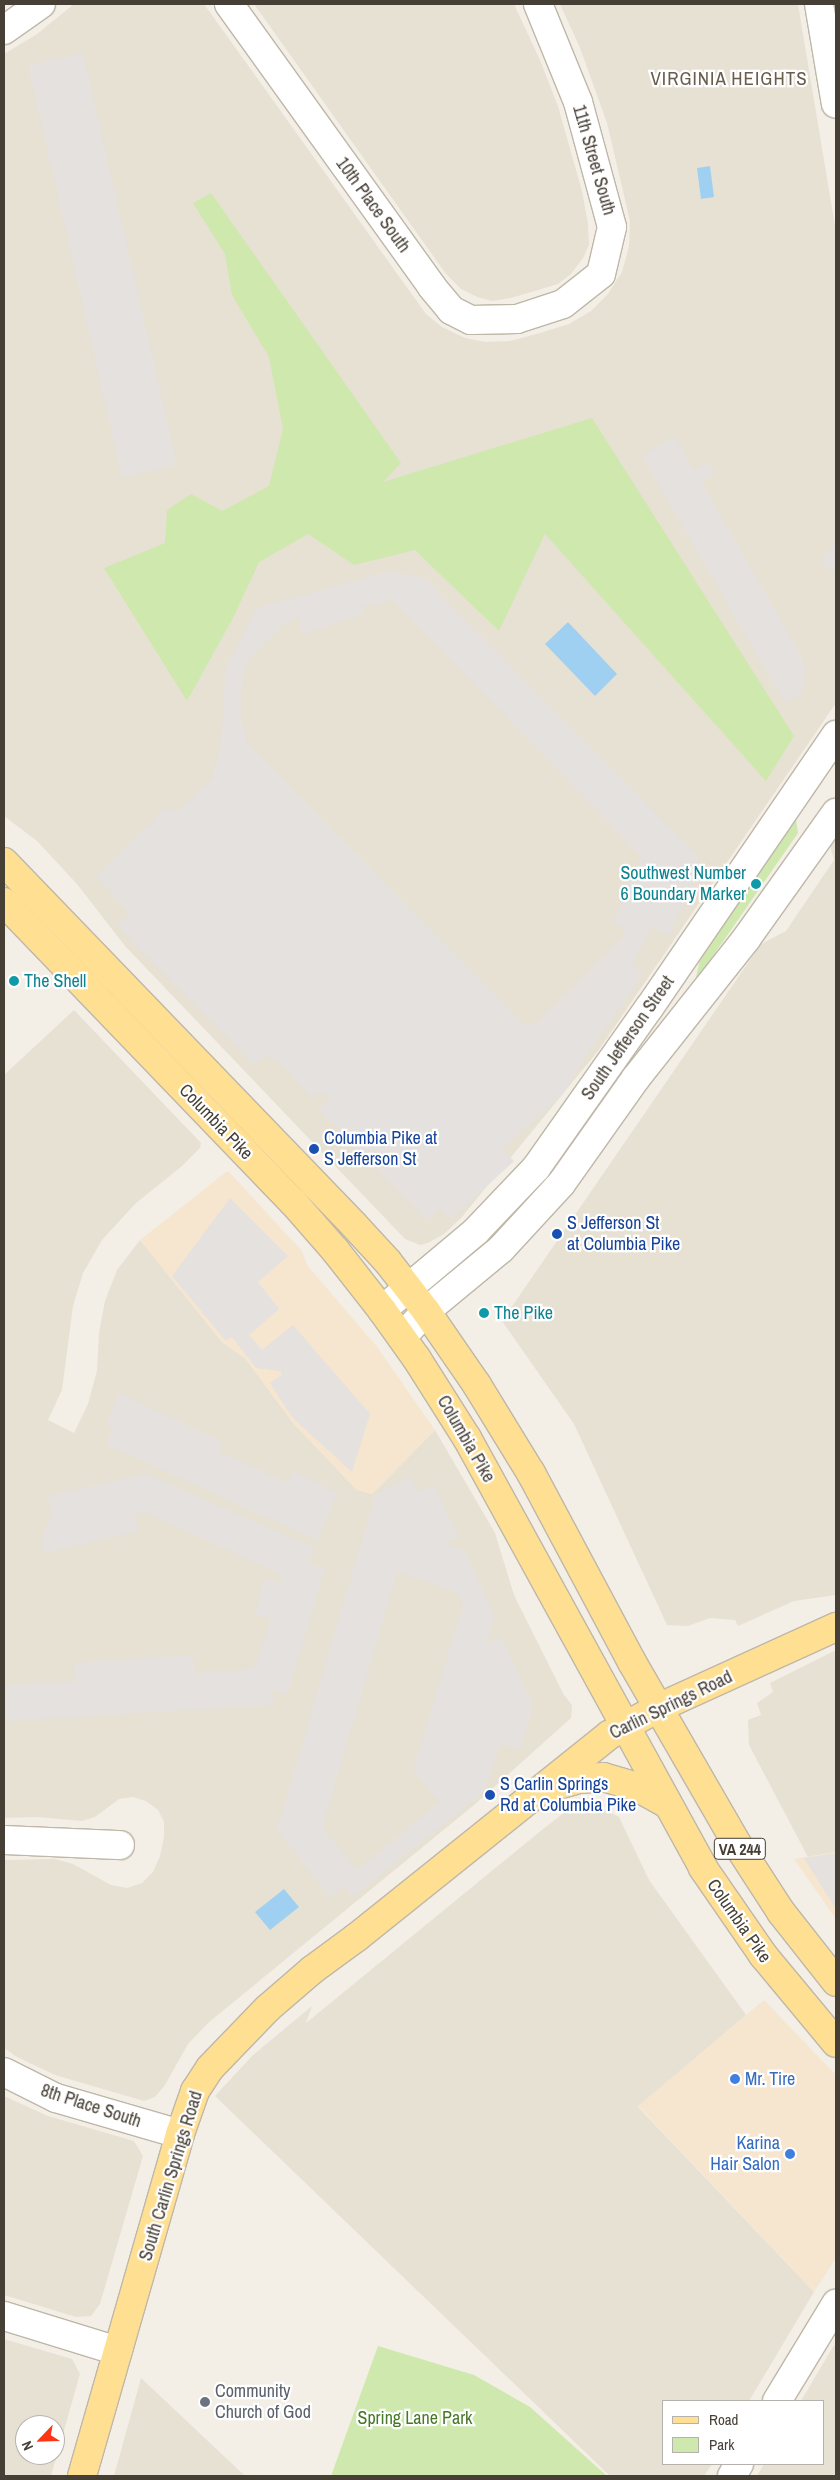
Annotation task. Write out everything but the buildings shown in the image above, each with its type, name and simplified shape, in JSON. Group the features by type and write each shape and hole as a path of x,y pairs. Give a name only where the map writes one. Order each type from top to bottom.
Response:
{"main road":[{"name":"Columbia Pike","path":"4,862 343,1213 409,1288 478,1385 531,1474 658,1708 751,1867 781,1912 836,1982"},
{"name":"Columbia Pike","path":"4,902 293,1202 335,1250 402,1337 467,1438 706,1874 739,1923 786,1985 836,2043"},
{"name":"Carlin Springs Road","path":"357,1937 623,1725 836,1626"},
{"path":"538,1791 580,1779 603,1777 635,1786 667,1804"},
{"name":"South Carlin Springs Road","path":"83,2476 180,2134 195,2091 210,2068 268,2008 312,1970 357,1937"}],"street":[{"path":"4,30 41,4"},
{"name":"10th Place South","path":"229,4 432,287 452,310 471,320 518,319 563,304"},
{"name":"11th Street South","path":"538,4 578,102 612,227 601,274 563,304"},
{"path":"819,4 836,104"},
{"name":"South Jefferson Street","path":"382,1310 490,1218 536,1168 650,1008 836,735"},
{"name":"South Jefferson Street","path":"402,1337 426,1311 501,1249 557,1190 636,1078 746,940 836,813"},
{"path":"4,1840 120,1845"},
{"name":"8th Place South","path":"4,2072 56,2098 180,2134"},
{"path":"778,2400 836,2304"},
{"path":"4,2316 118,2351"},
{"path":"732,2476 738,2465"}],"shaded area":[{"path":"74,4 204,4 426,314 442,327 465,338 486,342 510,341 540,333 569,324 591,311 608,294 622,272 629,246 630,221 607,123 580,48 560,4 798,4 836,232 836,703 598,1051 461,1218 444,1234 428,1243 420,1245 405,1239 125,946 77,884 37,841 4,816 4,54 37,34"},
{"path":"254,4 514,4 540,60 558,106 582,191 588,224 589,245 583,258 571,274 558,284 511,298 492,301 477,297 461,289 446,274"},
{"path":"83,53 177,465 122,477 28,65"},
{"path":"674,436 694,470 708,462 716,474 702,483 798,650 806,669 801,695 785,703 642,456"},
{"path":"836,543 836,573 820,561"},
{"path":"388,572 423,577 697,855 698,873 669,935 652,927 632,964 644,973 583,1060 562,1095 502,1149 514,1161 451,1219 440,1208 426,1220 319,1109 328,1101 327,1095 321,1092 312,1097 286,1069 269,1056 264,1056 254,1065 122,931 118,924 130,914 96,876 166,808 178,811 212,778 222,738 224,687 227,666 257,608","holes":["391,598 641,856 613,923 626,930 623,937 535,1024 524,1025 247,743 241,717 242,677 249,659 281,627 297,617 302,634 364,614 361,607 369,604 372,608"]},
{"path":"836,831 836,1595 794,1601 738,1626 735,1620 710,1618 688,1626 667,1625 574,1424 502,1321 761,944 786,931 834,860 829,842"},
{"path":"74,1010 201,1143 200,1148 182,1166 135,1204 102,1240 83,1273 73,1306 62,1390 48,1420 74,1433 88,1404 97,1371 99,1333 105,1301 117,1270 140,1240 222,1342 245,1358 294,1424 357,1490 372,1494 435,1430 495,1533 514,1595 564,1695 572,1705 571,1718 474,1805 208,2023 188,2044 165,2085 155,2097 144,2101 55,2075 17,2057 4,2048 4,1860 55,1859 73,1864 111,1885 127,1888 142,1883 153,1872 160,1856 164,1837 164,1822 158,1810 146,1801 133,1797 119,1799 95,1817 82,1821 37,1817 4,1818 4,1075"},
{"path":"226,1172 229,1172 302,1251 307,1265 378,1348 435,1430 372,1494 357,1490 294,1424 245,1358 222,1342 140,1240"},
{"path":"230,1198 288,1256 258,1282 279,1309 249,1335 262,1350 293,1325 370,1414 352,1472 295,1420 286,1408 270,1383 282,1375 280,1371 256,1368 232,1337 226,1341 172,1276"},
{"path":"119,1393 223,1442 219,1452 287,1482 295,1472 338,1493 316,1540 106,1444 113,1430 107,1422"},
{"path":"146,1474 315,1548 308,1563 325,1569 287,1695 272,1689 274,1705 4,1721 4,1685 75,1681 74,1663 193,1655 195,1673 248,1670 256,1665 271,1619 255,1615 264,1579 281,1582 283,1575 144,1512 135,1515 139,1531 45,1553 41,1539 51,1514 48,1496"},
{"path":"411,1477 419,1492 434,1484 458,1536 443,1542 465,1551 495,1616 487,1644 501,1637 533,1705 521,1749 500,1744 484,1792 353,1896 344,1886 330,1897 277,1830 375,1495","holes":["397,1572 459,1593 463,1604 413,1770 440,1802 357,1870 322,1828"]},
{"path":"836,1650 836,1852 808,1857 749,1745 748,1720 761,1715 757,1703 773,1692 770,1683"},
{"path":"588,1801 619,1817 649,1880 746,2015 638,2107 814,2292 750,2400 662,2400 662,2465 711,2465 704,2476 610,2476 215,2096 253,2055 312,2006 306,2023 578,1802"},
{"path":"836,1852 836,1919 794,1859"},
{"path":"836,1853 836,1909 804,1858"},
{"path":"764,2000 836,2075 836,2258 814,2292 638,2106"},
{"path":"4,2096 48,2116 134,2141 143,2156 100,2304 91,2316 76,2317 4,2295"},
{"path":"4,2339 72,2359 80,2374 65,2427 65,2415 15,2415 15,2465 54,2465 51,2476 4,2476"},
{"path":"834,2345 836,2346 836,2476 757,2476 763,2465 825,2465 825,2400 802,2400"},
{"path":"141,2378 245,2476 114,2476"}],"green space":[{"path":"211,193 401,463 383,482 592,418 794,736 766,781 545,534 499,631 415,550 354,565 308,534 259,562 233,618 187,701 104,568 165,543 167,510 191,494 222,511 269,486 283,429 269,357 232,295 225,254 193,203"},
{"path":"795,812 798,833 695,982 703,946"},
{"path":"606,1090 612,1091 540,1201 448,1278 447,1271"},
{"name":"Spring Lane Park","path":"378,2346 474,2375 530,2407 607,2476 331,2476"}],"water":[{"path":"710,166 714,197 701,199 697,168"},
{"path":"568,622 617,674 595,696 545,644"},
{"path":"284,1889 299,1907 270,1930 255,1912"}],"place":[{"name":"Southwest Number 6 Boundary Marker","path":"756,884"},
{"name":"The Shell","path":"14,981"},
{"name":"Columbia Pike at S Jefferson St","path":"314,1149"},
{"name":"S Jefferson St at Columbia Pike","path":"557,1234"},
{"name":"The Pike","path":"484,1313"},
{"name":"S Carlin Springs Rd at Columbia Pike","path":"490,1795"},
{"name":"Mr. Tire","path":"735,2079"},
{"name":"Karina Hair Salon","path":"790,2154"},
{"name":"Community Church of God","path":"205,2402"}],"district":[{"name":"VIRGINIA HEIGHTS","path":"729,79"}]}
